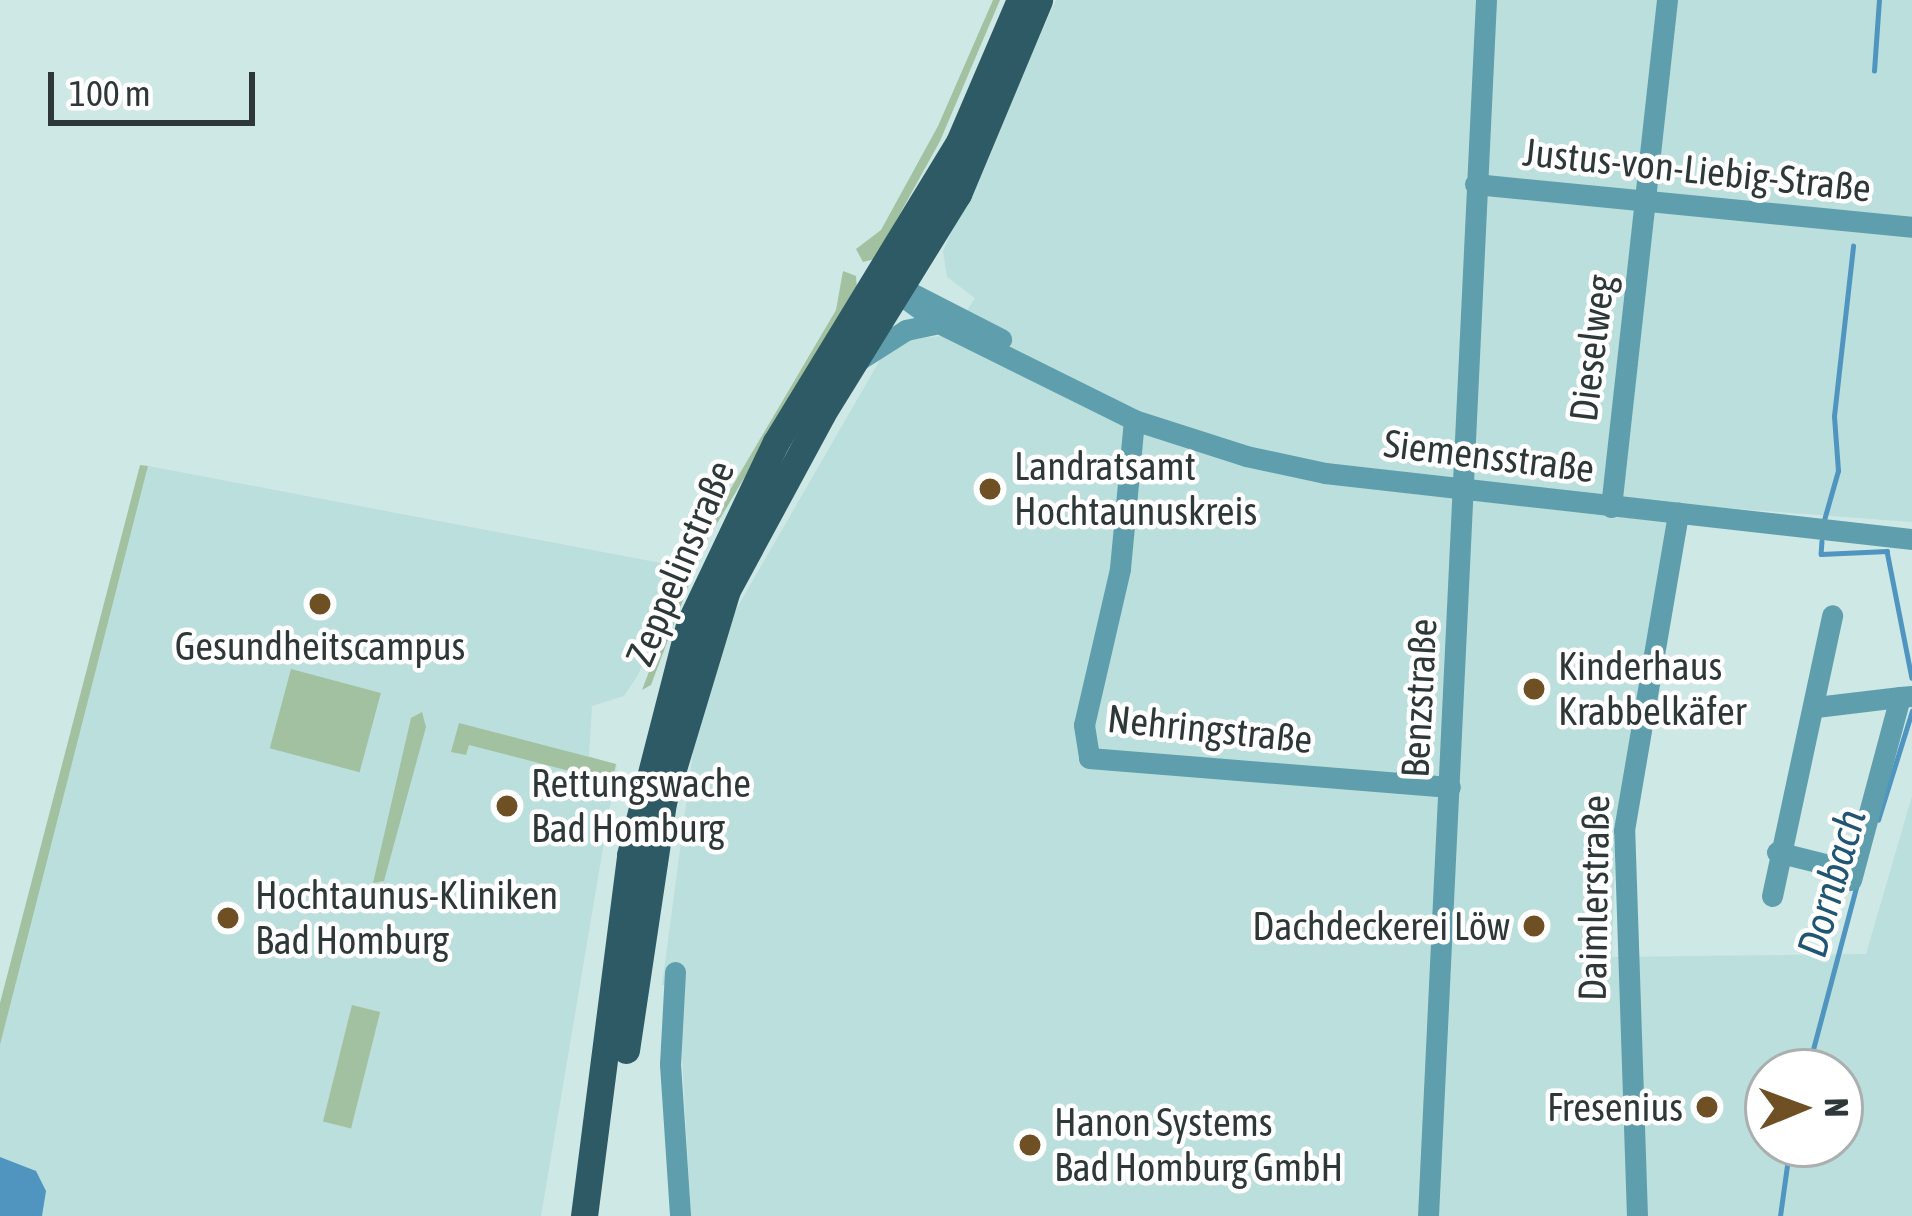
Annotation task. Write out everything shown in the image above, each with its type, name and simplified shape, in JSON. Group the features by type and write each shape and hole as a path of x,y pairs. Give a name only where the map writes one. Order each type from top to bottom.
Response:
{"main road":[{"name":"Zeppelinstraße","path":"602,1216 663,802 697,669 740,562 857,361 894,287 1020,0"},
{"name":"Zeppelinstraße","path":"584,1216 630,855 676,662 739,512 894,287 922,259 980,152 1040,0"}],"street":[{"name":"Benzstraße","path":"1428,1216 1486,0"},
{"name":"Dieselweg","path":"1610,507 1666,0"},
{"name":"Justus-von-Liebig-Straße","path":"1475,184 1912,227"},
{"name":"Siemensstraße","path":"922,259 948,318"},
{"name":"Siemensstraße","path":"894,287 1134,419 1305,469 1912,539"},
{"path":"857,361 906,330 948,318"},
{"name":"Nehringstraße","path":"1134,419 1120,569 1084,725 1089,758 1450,787"},
{"name":"Daimlerstraße","path":"1637,1216 1624,830 1678,513"},
{"path":"1772,896 1777,852 1816,707 1832,615"},
{"path":"1777,852 1852,876 1906,696 1816,707"},
{"path":"675,972 670,1064 680,1216"}],"shaded area":[{"path":"1056,0 1912,0 1912,522 1673,504 1616,825 1612,957 1866,954 1912,796 1912,1216 691,1216 678,987 662,985 697,722 719,639 884,353 904,340 951,335 975,298 947,277 943,251"},
{"path":"148,466 682,567 638,675 624,696 592,706 589,756 617,765 541,1216 0,1216 0,1045"}],"green space":[{"path":"993,0 1000,0 940,141 875,259 863,262 856,249 881,230 938,126"},
{"path":"843,271 856,276 857,289 703,547 651,685 642,690 697,546 836,310"},
{"path":"140,465 148,466 0,1045 0,1003"},
{"path":"291,669 381,693 360,772 270,748"},
{"path":"422,712 426,727 384,881 373,883 411,718"},
{"path":"459,723 616,764 607,802 584,797 589,776 469,745 466,755 451,752"},
{"path":"352,1005 380,1012 351,1128 323,1121"}],"water":[{"path":"0,1157 36,1171 46,1191 42,1216 0,1216"}],"waterway":[{"name":"Dornbach","path":"1874,71 1879,0"},
{"name":"Dornbach","path":"1824,520 1838,471 1834,416 1853,246"},
{"name":"Dornbach","path":"1822,541 1821,554 1887,551 1912,678"},
{"name":"Dornbach","path":"1878,820 1912,711"},
{"name":"Dornbach","path":"1813,1048 1856,888"},
{"name":"Dornbach","path":"1780,1216 1787,1168"}],"place":[{"name":"Landratsamt Hochtaunuskreis","path":"990,489"},
{"name":"Gesundheitscampus","path":"320,604"},
{"name":"Kinderhaus Krabbelkäfer","path":"1534,689"},
{"name":"Rettungswache Bad Homburg","path":"507,806"},
{"name":"Hochtaunus-Kliniken Bad Homburg","path":"228,918"},
{"name":"Dachdeckerei Löw","path":"1534,926"},
{"name":"Fresenius","path":"1707,1107"},
{"name":"Hanon Systems Bad Homburg GmbH","path":"1030,1145"}]}
